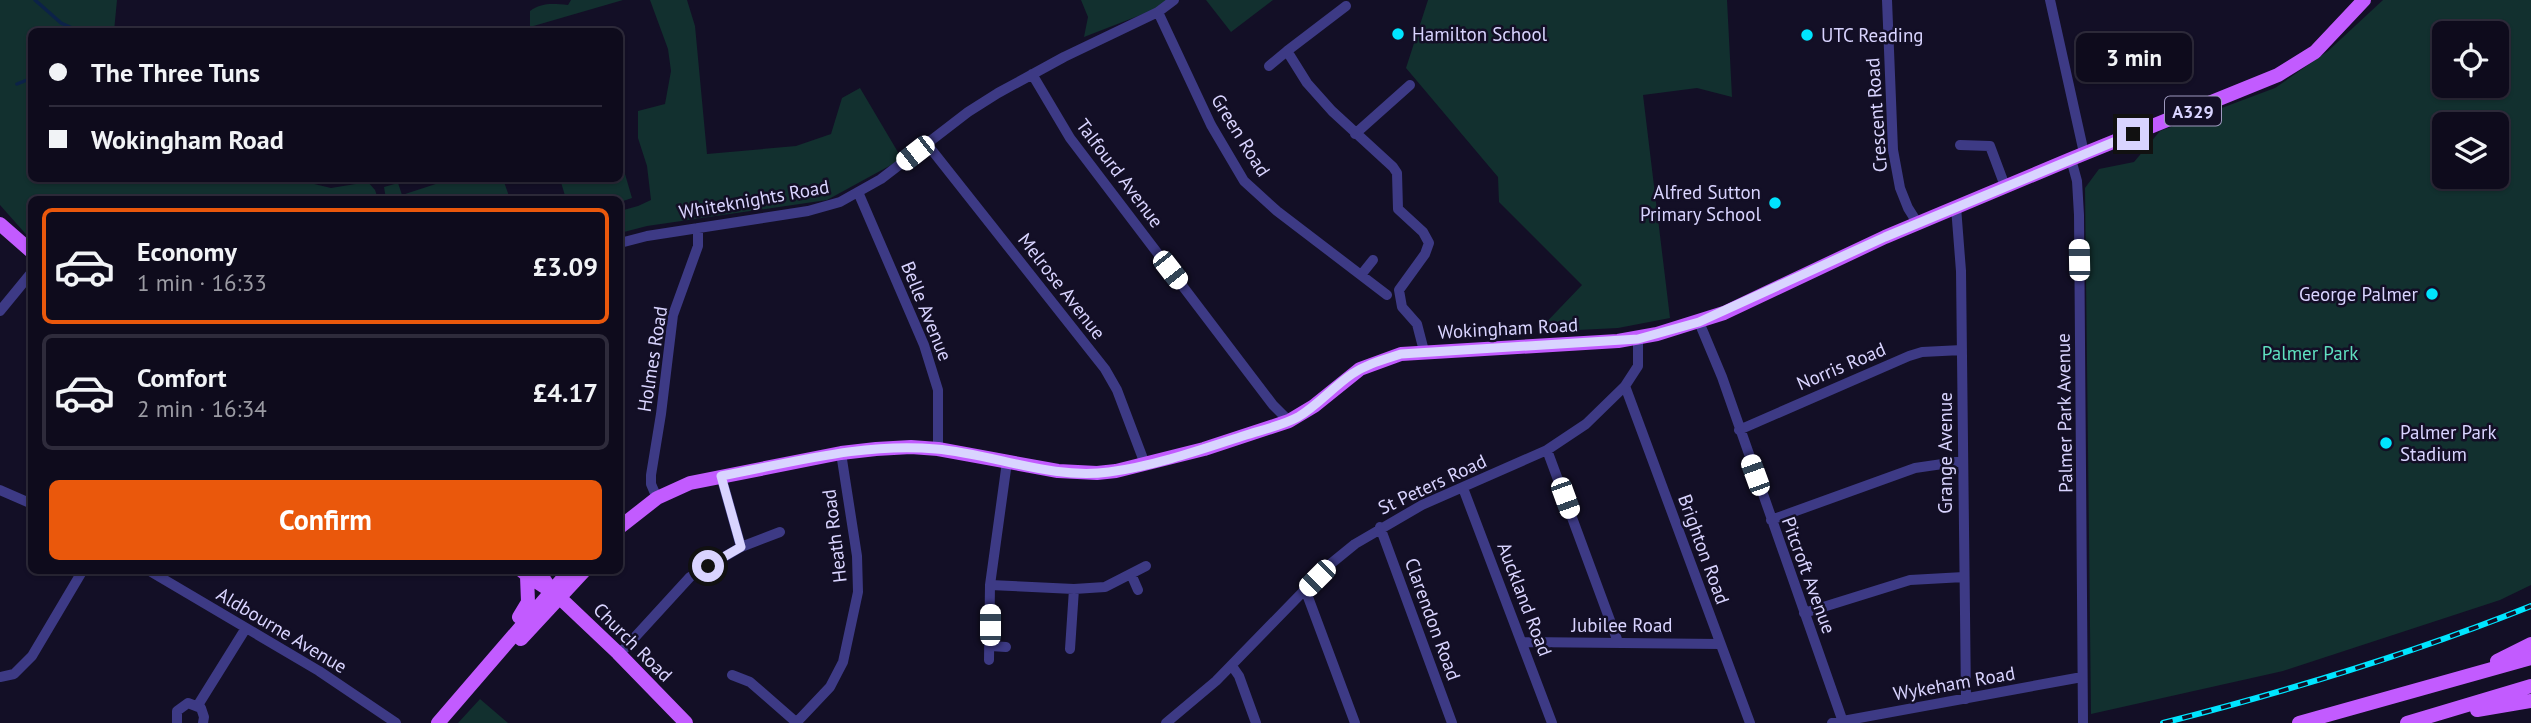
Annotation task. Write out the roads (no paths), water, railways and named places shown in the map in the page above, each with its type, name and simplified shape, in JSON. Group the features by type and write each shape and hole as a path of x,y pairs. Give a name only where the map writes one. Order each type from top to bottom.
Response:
{"main road":[{"name":"Wokingham Road","path":"623,525 657,498 690,483 841,453 887,448 938,449 1058,471 1097,473 1204,449 1289,421 1314,406 1351,374 1371,363 1401,354 1638,339 1699,322 1918,223 2077,156 2235,94 2294,67 2315,52 2364,0"},
{"path":"0,224 28,248"},
{"path":"500,654 500,642 528,602 529,574"},
{"name":"Church Road","path":"531,574 618,653 686,723"},
{"path":"556,594 568,574"},
{"path":"438,723 556,594 579,574"},
{"path":"2465,676 2531,644"},
{"path":"2298,723 2531,658"},
{"path":"2407,723 2531,686"},
{"path":"2438,715 2531,701"}],"street":[{"name":"Whiteknights Road","path":"623,242 647,236 808,211 841,202 881,178 968,113 1032,74 1158,12 1174,0"},
{"name":"Crescent Road","path":"1887,0 1893,150 1900,188 1918,223"},
{"name":"Palmer Park Avenue","path":"2050,0 2077,156 2083,723"},
{"path":"1269,66 1346,6"},
{"name":"Green Road","path":"1158,12 1211,125 1244,181 1277,211 1387,295"},
{"path":"1287,51 1307,83 1355,134 1394,167 1397,173 1398,209 1423,232 1429,243 1425,254 1399,290 1402,307 1417,324 1424,351"},
{"name":"Talfourd Avenue","path":"1032,74 1070,138 1273,405 1289,421"},
{"path":"1355,134 1410,85"},
{"name":"Melrose Avenue","path":"927,144 1104,369 1117,390 1144,464"},
{"path":"1960,145 1990,146 2005,186"},
{"name":"Belle Avenue","path":"858,192 927,356 938,390 938,449"},
{"name":"Grange Avenue","path":"1956,207 1961,271 1965,699"},
{"name":"Holmes Road","path":"657,498 651,484 651,475 673,315 698,246 698,228"},
{"path":"1361,275 1373,260"},
{"path":"0,311 28,277"},
{"name":"Pitcroft Avenue","path":"1699,322 1722,377 1738,430 1804,613 1837,722"},
{"name":"St Peters Road","path":"1166,723 1232,666 1328,566 1380,527 1422,505 1548,450 1587,424 1625,386 1639,366 1638,339"},
{"name":"Norris Road","path":"1738,430 1909,356 1922,352 1962,350"},
{"name":"Brighton Road","path":"1625,386 1750,723"},
{"path":"1548,450 1618,642"},
{"name":"Heath Road","path":"797,723 830,687 843,662 858,592 857,556 841,453"},
{"path":"1771,520 1914,468 1963,461"},
{"path":"989,660 990,585 1007,462"},
{"path":"721,476 741,547"},
{"name":"Auckland Road","path":"1463,488 1552,723"},
{"path":"0,489 28,502"},
{"name":"Clarendon Road","path":"1380,527 1452,723"},
{"path":"618,653 690,578 741,547 780,532"},
{"path":"990,585 1074,589 1105,587 1146,566"},
{"path":"0,677 14,674 32,656 81,574"},
{"name":"Aldbourne Avenue","path":"155,574 319,671 396,723"},
{"path":"1131,574 1138,590"},
{"path":"1804,613 1910,580 1964,577"},
{"path":"1070,649 1074,589"},
{"path":"1305,590 1355,723"},
{"path":"198,705 246,628"},
{"name":"Jubilee Road","path":"1523,642 1720,643"},
{"path":"991,646 1006,647"},
{"path":"1232,666 1239,676 1256,723"},
{"name":"Wykeham Road","path":"1837,722 2065,681 2082,672"},
{"path":"732,675 750,681 797,723"},
{"path":"177,723 176,716 180,707 188,703 198,705 203,712 203,723"}],"waterway":[{"path":"35,0 61,23 72,28"},
{"path":"17,84 28,80"}],"railway":[{"path":"2163,723 2349,670 2531,606"}],"place":[{"name":"Hamilton School","path":"1398,34"},
{"name":"UTC Reading","path":"1807,35"},
{"name":"Alfred Sutton Primary School","path":"1775,203"},
{"name":"George Palmer","path":"2432,294"},
{"name":"Palmer Park Stadium","path":"2386,443"}],"park label":[{"name":"Palmer Park","path":"2310,353"}]}
